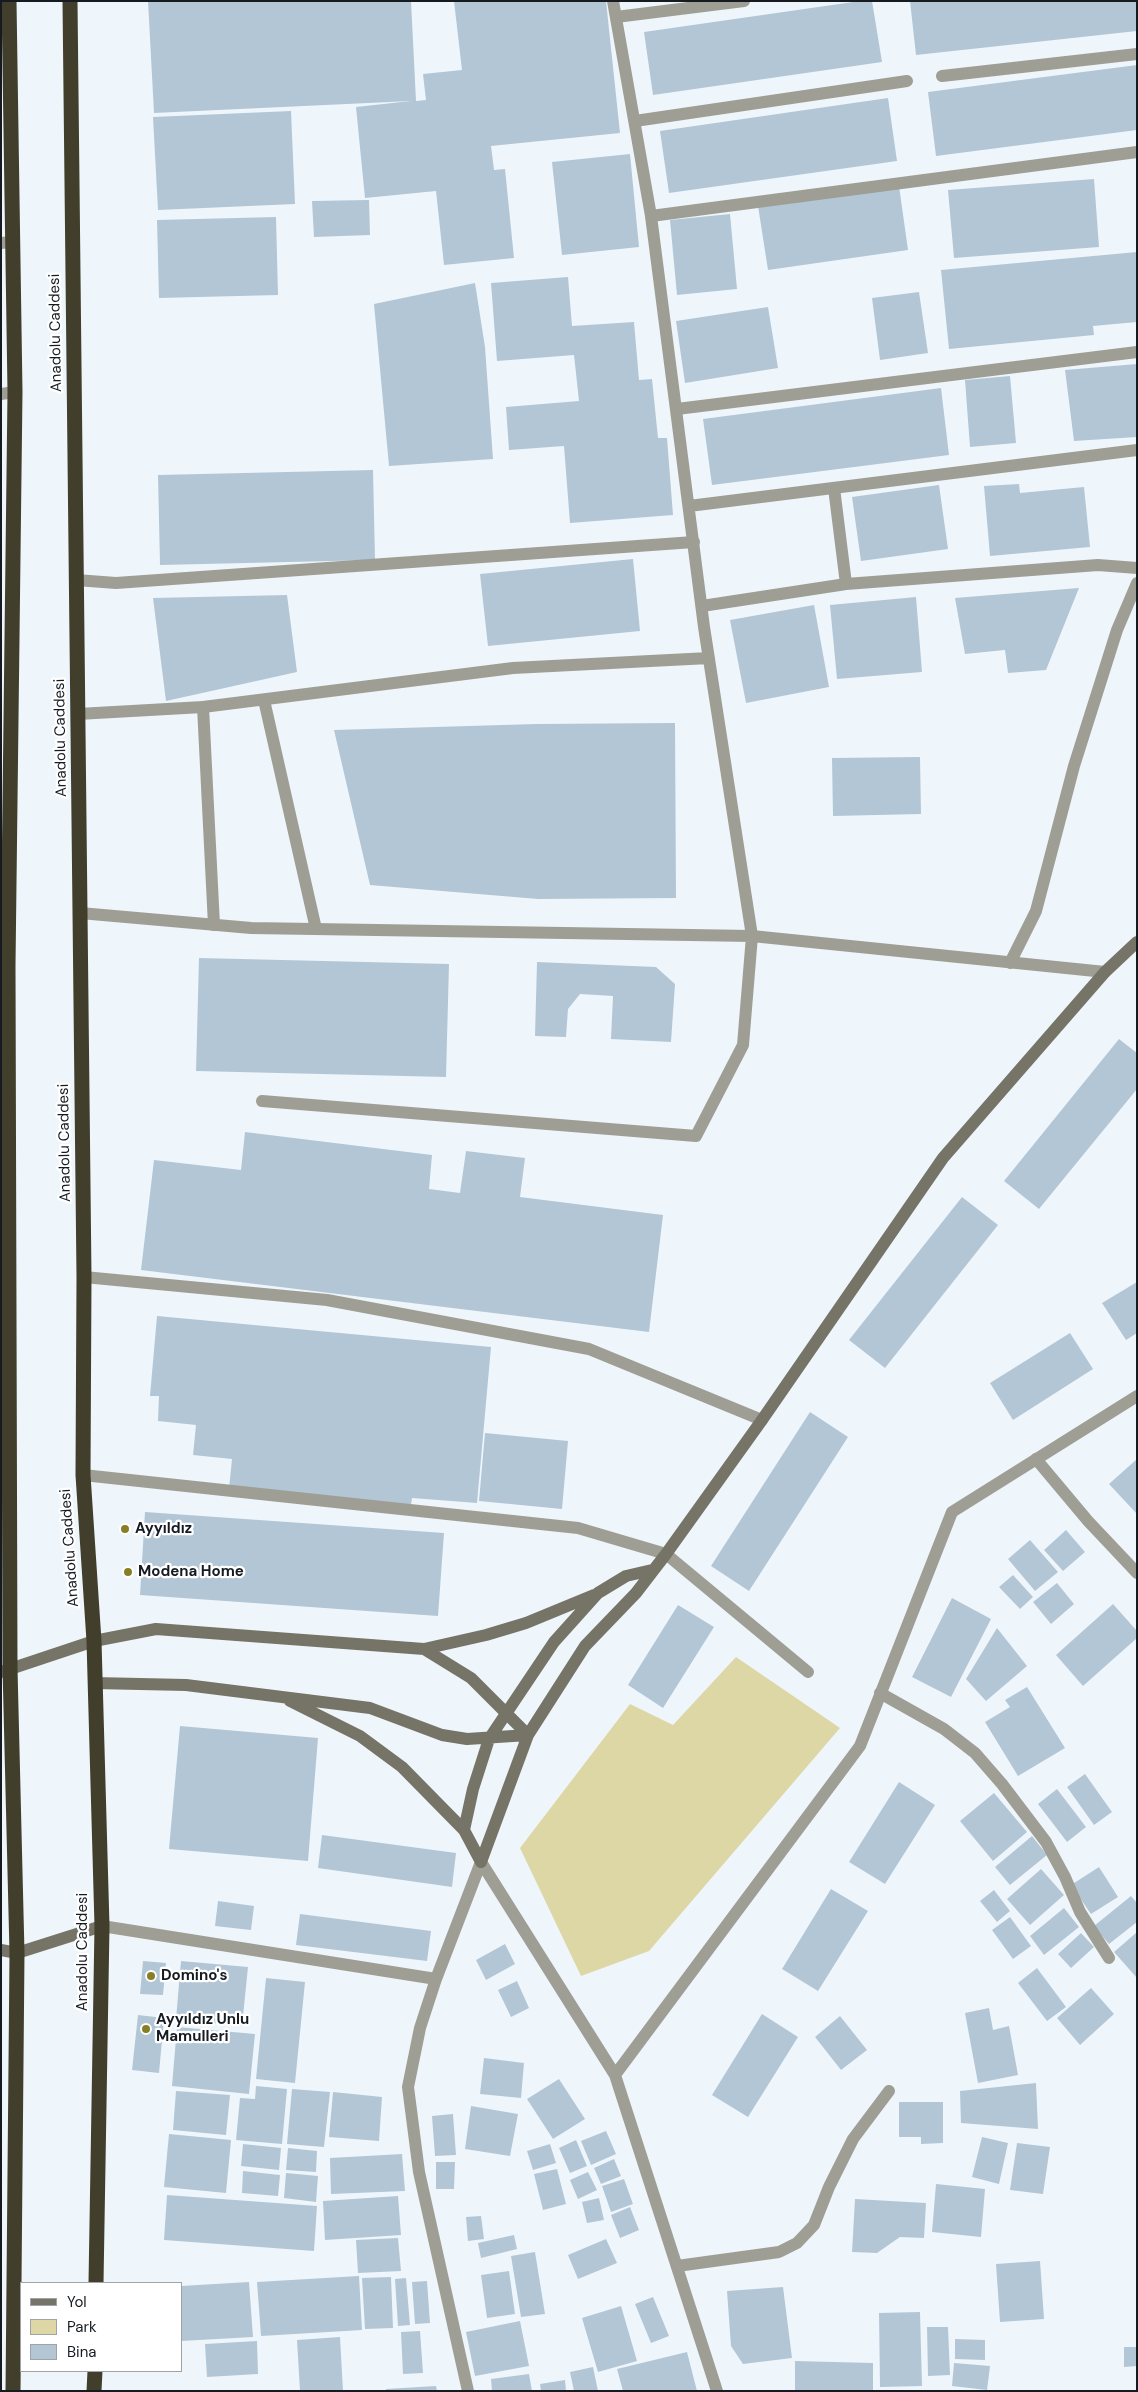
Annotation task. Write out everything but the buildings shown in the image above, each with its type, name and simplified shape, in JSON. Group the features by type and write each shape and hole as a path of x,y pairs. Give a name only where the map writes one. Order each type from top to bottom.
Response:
{"highway":[{"path":"9,1 6,242 8,393 5,1297 6,1670 17,1953 13,2391"},
{"name":"Anadolu Caddesi","path":"70,1 84,1277 83,1475 94,1641 102,1926 96,2282"},
{"path":"94,2391 95,2372"}],"street":[{"path":"262,1101 696,1136 743,1045 752,936 709,658 651,216 636,121 613,1"},
{"path":"616,17 744,1"},
{"path":"942,76 1137,54"},
{"path":"636,121 907,82"},
{"path":"651,216 1137,152"},
{"path":"677,409 1137,352"},
{"path":"689,506 1137,450"},
{"path":"834,488 846,584"},
{"path":"76,580 116,583 694,542"},
{"path":"702,606 846,584 1098,565 1137,568"},
{"path":"1010,962 1036,911 1074,766 1117,630 1137,583"},
{"path":"78,714 203,707 513,668 709,658"},
{"path":"264,700 316,929"},
{"path":"203,707 214,925"},
{"path":"80,913 214,925 316,929 752,936 1105,972"},
{"path":"468,2391 419,2172 408,2087 420,2028 436,1979 528,1735 585,1646 636,1593 666,1554 762,1420 943,1158 1105,972 1137,942"},
{"path":"84,1277 327,1300 589,1349 762,1420"},
{"path":"615,2075 860,1746 952,1512 1137,1396"},
{"path":"1036,1460 1088,1521 1137,1573"},
{"path":"83,1475 578,1528 666,1554 808,1672"},
{"path":"6,1670 94,1641 156,1629 424,1649 486,1635 526,1623 598,1593 626,1576 652,1570"},
{"path":"464,1830 473,1789 489,1739 554,1642 598,1593"},
{"path":"424,1649 471,1678 528,1735"},
{"path":"94,1683 186,1685 370,1708 442,1735 467,1739 528,1735"},
{"path":"880,1694 944,1729 975,1753 1002,1784 1046,1842 1065,1877 1080,1912 1109,1958"},
{"path":"281,1696 367,1741 402,1767 464,1830 481,1862 615,2075 717,2391"},
{"path":"1,1950 17,1953 102,1926 436,1979"},
{"path":"677,2266 779,2252 797,2243 814,2225 829,2187 853,2139 889,2091"}],"green space":[{"path":"736,1657 840,1728 649,1951 581,1976 520,1848 630,1704 673,1725"}],"place":[{"name":"Ayyıldız","path":"125,1529"},
{"name":"Modena Home","path":"128,1572"},
{"name":"Domino's","path":"151,1976"},
{"name":"Ayyıldız Unlu Mamulleri","path":"146,2029"}]}
